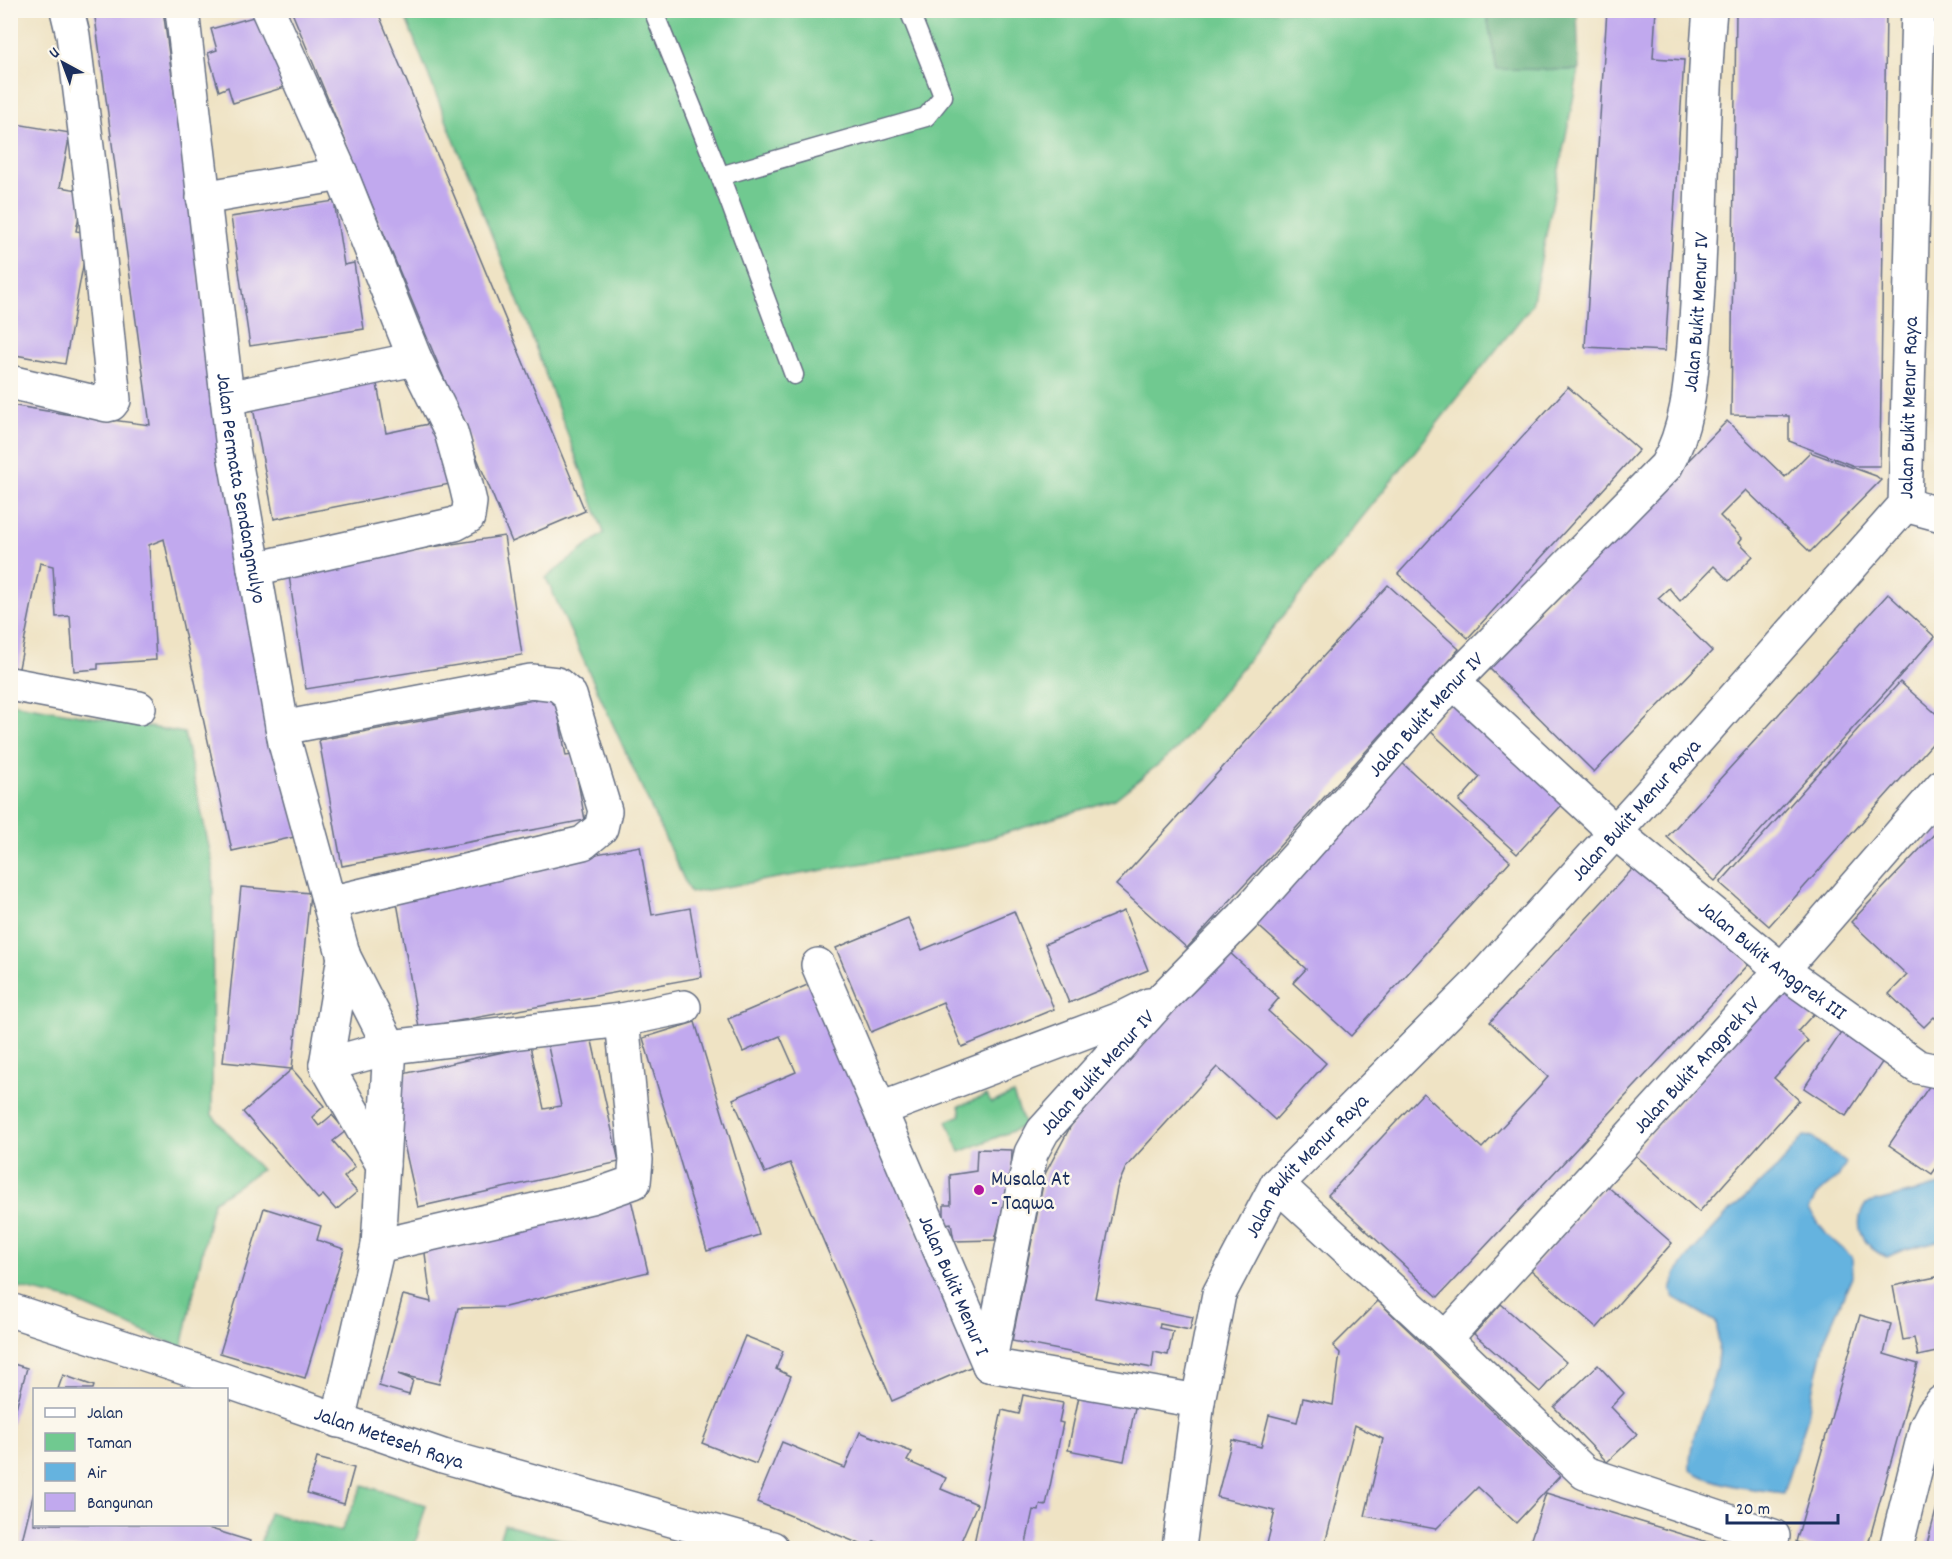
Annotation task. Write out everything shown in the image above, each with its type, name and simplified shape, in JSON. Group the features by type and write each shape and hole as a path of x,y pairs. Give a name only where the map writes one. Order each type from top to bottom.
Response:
{"street":[{"path":"10,382 107,405 114,400 96,219 73,34 67,10"},
{"name":"Jalan Permata Sendangmulyo","path":"182,10 233,448 282,728 345,957 390,1047 378,1246 338,1421"},
{"path":"254,569 442,528 468,517 470,501 451,432 415,359 341,174 268,10"},
{"name":"Jalan Bukit Menur IV","path":"989,1365 1031,1154 1043,1131 1164,997 1243,917 1453,682 1666,466 1675,449 1684,418 1699,289 1710,10"},
{"name":"Jalan Bukit Menur Raya","path":"1179,1548 1198,1401 1219,1294 1277,1184 1476,985 1905,505 1918,10"},
{"path":"203,198 341,174"},
{"path":"227,398 415,359"},
{"path":"1905,505 1941,515"},
{"path":"282,728 531,681 557,684 570,695 605,811 601,828 583,843 329,903"},
{"name":"Jalan Bukit Anggrek III","path":"1453,682 1615,832 1782,970 1918,1066 1941,1072"},
{"path":"10,684 140,708"},
{"name":"Jalan Bukit Anggrek IV","path":"1445,1340 1782,970 1941,786"},
{"name":"Jalan Permata Sendangmulyo","path":"326,1065 345,957"},
{"name":"Jalan Bukit Menur I","path":"818,965 989,1365 1198,1401"},
{"path":"881,1109 1127,1016 1164,997"},
{"path":"383,1165 326,1065 390,1047 622,1020 684,1007"},
{"path":"378,1246 591,1197 634,1182 636,1160 622,1020"},
{"path":"1277,1184 1586,1473 1773,1536"},
{"name":"Jalan Meteseh Raya","path":"10,1310 206,1374 443,1456 772,1548"},
{"path":"1896,1548 1926,1427 1932,1413 1941,1402"}],"lane":[{"path":"653,10 720,176 794,375"},
{"path":"720,176 927,117 943,96 909,10"}],"green space":[{"path":"403,11 1486,11 1497,69 1579,70 1532,305 1176,750 1115,799 964,846 690,893 546,578 604,533 527,324"},
{"path":"1486,11 1577,11 1579,70 1497,69"},
{"path":"11,703 184,733 213,865 212,1115 261,1170 213,1202 182,1348 68,1299 11,1286"},
{"path":"1013,1094 1025,1126 960,1152 947,1121 961,1115 959,1106 987,1095 991,1103"},
{"path":"363,1485 426,1505 414,1548 259,1548 269,1513 341,1531"},
{"path":"504,1525 595,1548 496,1548"}],"water":[{"path":"1804,1136 1812,1137 1846,1163 1838,1177 1816,1195 1809,1210 1827,1235 1852,1257 1853,1274 1826,1336 1806,1422 1783,1493 1723,1483 1690,1470 1695,1433 1713,1380 1719,1343 1716,1322 1675,1298 1671,1291 1676,1273 1692,1252 1726,1215 1778,1167"},
{"path":"1941,1185 1941,1240 1903,1250 1887,1257 1866,1242 1860,1228 1860,1220 1866,1204"}],"building":[{"path":"94,10 163,10 223,454 299,836 232,851 164,539 149,545 156,660 98,664 98,669 74,671 70,616 56,617 53,566 40,563 19,668 10,667 10,405 150,425"},
{"path":"291,10 377,10 585,511 512,542"},
{"path":"1607,10 1656,10 1653,58 1684,60 1665,351 1585,347"},
{"path":"1736,10 1886,10 1880,466 1854,466 1789,441 1789,416 1731,415"},
{"path":"264,14 285,87 233,103 228,87 219,91 208,53 217,50 211,29"},
{"path":"10,110 18,111 16,124 70,133 60,187 84,191 76,231 89,233 65,364 10,354"},
{"path":"334,201 344,265 354,263 364,329 250,346 231,217"},
{"path":"375,373 386,433 438,422 450,484 274,519 251,397"},
{"path":"1568,387 1639,450 1468,638 1398,574"},
{"path":"1727,421 1785,477 1810,452 1876,476 1881,480 1810,552 1746,490 1720,516 1742,538 1739,542 1753,556 1729,581 1714,566 1680,601 1669,588 1658,598 1712,651 1594,772 1487,666"},
{"path":"504,536 522,655 306,689 288,569"},
{"path":"1388,585 1459,649 1187,948 1116,885"},
{"path":"1888,594 1935,637 1715,881 1667,837"},
{"path":"1900,682 1941,718 1941,734 1769,926 1720,883"},
{"path":"555,696 566,756 573,755 585,820 342,866 319,740"},
{"path":"1459,697 1570,796 1517,854 1459,801 1480,777 1429,730"},
{"path":"1400,761 1510,861 1351,1036 1293,983 1306,969 1254,922"},
{"path":"1941,827 1941,1024 1934,1017 1924,1027 1889,994 1907,975 1851,922"},
{"path":"640,846 652,915 690,908 702,977 419,1028 395,891"},
{"path":"1640,861 1750,963 1438,1297 1328,1195 1423,1093 1482,1148 1535,1092 1548,1077 1490,1022"},
{"path":"241,887 310,893 292,1069 223,1062"},
{"path":"1014,911 1054,1009 962,1047 943,1002 871,1032 836,948 908,918 922,950"},
{"path":"1124,911 1148,970 1069,1003 1045,944"},
{"path":"1228,951 1279,998 1268,1011 1326,1063 1275,1120 1217,1067 1126,1167 1117,1188 1095,1298 1193,1317 1190,1330 1160,1324 1159,1328 1173,1331 1168,1355 1154,1352 1152,1368 1012,1341 1045,1174 1074,1120"},
{"path":"1787,981 1818,1009 1798,1031 1808,1041 1774,1078 1799,1100 1699,1212 1634,1154"},
{"path":"812,983 975,1365 892,1401 790,1163 765,1173 733,1099 796,1072 780,1036 743,1052 728,1019"},
{"path":"695,1022 759,1235 707,1251 643,1038"},
{"path":"1847,1024 1889,1052 1846,1116 1804,1088"},
{"path":"590,1032 619,1162 418,1207 389,1077 530,1046 544,1109 561,1106 547,1042"},
{"path":"292,1069 324,1106 312,1117 319,1126 332,1115 346,1131 333,1141 355,1167 344,1177 357,1192 336,1210 323,1195 318,1199 243,1112"},
{"path":"1932,1082 1941,1088 1941,1161 1932,1174 1889,1145"},
{"name":"Musala At - Taqwa","path":"977,1149 1012,1150 1011,1176 995,1240 954,1241 951,1223 944,1224 944,1205 951,1205 950,1175 976,1171"},
{"path":"1606,1185 1672,1243 1597,1328 1531,1270"},
{"path":"630,1195 648,1272 505,1307 458,1308 439,1384 398,1374 413,1380 409,1395 379,1386 403,1295 431,1302 424,1245"},
{"path":"264,1208 321,1226 317,1240 344,1249 305,1378 220,1353"},
{"path":"1941,1276 1941,1351 1918,1356 1914,1338 1903,1340 1893,1286"},
{"path":"1378,1301 1560,1476 1516,1523 1478,1487 1436,1529 1365,1516 1383,1439 1355,1425 1324,1548 1266,1548 1275,1511 1217,1497 1232,1440 1261,1447 1269,1415 1297,1422 1303,1398 1333,1405 1340,1353 1333,1346"},
{"path":"1501,1304 1566,1362 1540,1392 1474,1334"},
{"path":"1860,1315 1891,1324 1884,1354 1918,1364 1867,1548 1818,1548 1796,1542"},
{"path":"745,1336 783,1351 776,1369 791,1376 756,1464 702,1443"},
{"path":"10,1363 27,1368 11,1426 10,1425"},
{"path":"1598,1365 1624,1393 1611,1407 1637,1434 1607,1462 1554,1407"},
{"path":"63,1375 94,1386 93,1388 58,1388"},
{"path":"1081,1386 1137,1398 1124,1461 1068,1450"},
{"path":"1023,1395 1063,1403 1059,1422 1063,1423 1046,1506 1040,1505 1039,1511 1033,1510 1025,1548 973,1548 1002,1410 1019,1414"},
{"path":"860,1432 912,1452 907,1461 946,1478 941,1489 977,1504 958,1548 893,1548 874,1541 870,1548 757,1502 782,1442 845,1468"},
{"path":"317,1458 354,1468 344,1504 307,1493"},
{"path":"1941,1492 1941,1548 1926,1548"},
{"path":"1546,1493 1704,1541 1727,1548 1528,1548"},
{"path":"33,1496 33,1526 201,1526 250,1541 248,1548 20,1548"}],"place":[{"name":"Musala At - Taqwa","path":"979,1190"}]}
